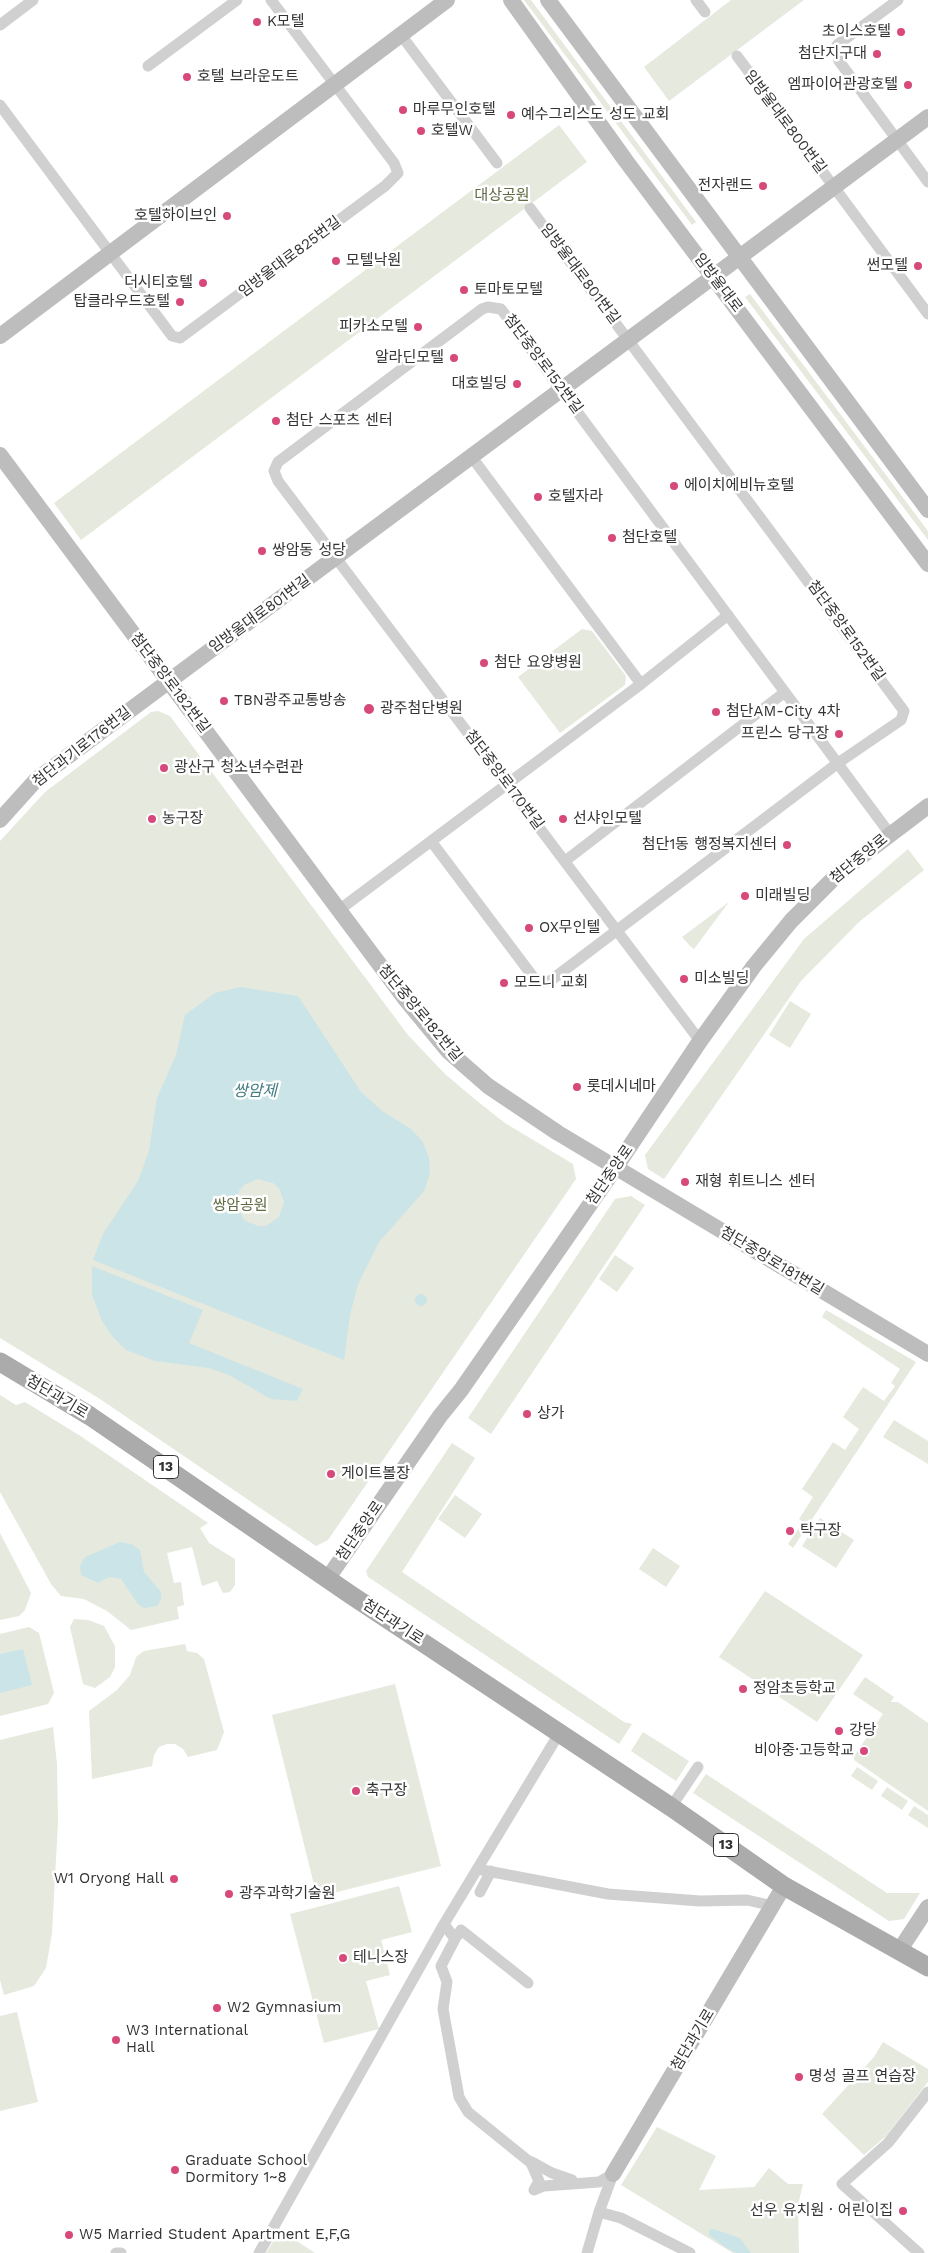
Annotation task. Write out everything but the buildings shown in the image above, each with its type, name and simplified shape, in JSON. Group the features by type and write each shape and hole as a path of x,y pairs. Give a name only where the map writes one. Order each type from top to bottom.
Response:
{"main road":[{"name":"첨단과기로","path":"0,1362 90,1416 328,1578 671,1806 784,1886 928,1967"}],"street":[{"path":"0,25 33,0"},
{"path":"148,66 237,0"},
{"name":"임방울대로825번길","path":"0,105 172,336 180,338 385,186 398,173 394,163 271,0"},
{"path":"0,336 112,254 447,0"},
{"name":"임방울대로","path":"510,0 713,278 928,564"},
{"path":"548,0 928,510"},
{"path":"696,0 705,12"},
{"path":"898,0 837,45 839,61 928,182"},
{"path":"401,35 497,163"},
{"name":"임방울대로800번길","path":"737,56 834,187"},
{"name":"임방울대로800번길","path":"713,278 928,117"},
{"path":"834,187 928,314"},
{"name":"임방울대로801번길","path":"530,208 629,340"},
{"name":"임방울대로801번길","path":"169,681 713,278"},
{"name":"첨단중앙로152번길","path":"336,558 275,476 275,466 482,309 488,307 501,309 562,388 890,834"},
{"name":"첨단중앙로152번길","path":"617,931 838,763 900,720 904,711 629,340"},
{"name":"첨단중앙로182번길","path":"0,455 431,1032 467,1069 518,1108 616,1167"},
{"path":"471,456 640,684"},
{"name":"첨단중앙로170번길","path":"336,558 700,1042"},
{"path":"339,910 640,684 728,615"},
{"name":"첨단과기로176번길","path":"0,820 36,780 169,681"},
{"path":"565,861 785,692"},
{"name":"첨단중앙로","path":"328,1578 616,1167 700,1042 754,966 791,921 837,875 928,806"},
{"path":"431,840 534,978 542,982 550,981 617,931"},
{"name":"첨단중앙로181번길","path":"616,1167 928,1354"},
{"path":"259,2253 444,1924 560,1732"},
{"path":"671,1806 698,1767"},
{"path":"477,1869 608,1894 700,1901 747,1900 772,1906"},
{"path":"480,1892 491,1871"},
{"name":"첨단과기로","path":"613,2174 784,1886"},
{"path":"899,1951 928,1907"},
{"path":"444,1924 456,1939"},
{"path":"528,1983 461,1930 441,1966 447,1982 442,2009 458,2097 468,2112 528,2160 552,2174 579,2182"},
{"path":"919,2253 842,2184 888,2142 928,2092"},
{"path":"528,2160 538,2176 538,2185 532,2193 544,2186 599,2182 613,2174"},
{"path":"587,2253 598,2212 613,2174"},
{"path":"598,2212 621,2218 690,2253"},
{"path":"116,2253 121,2253"}],"green space":[{"path":"524,0 531,0 696,222 692,225"},
{"path":"731,0 804,0 669,101 644,67"},
{"name":"대상공원","path":"559,125 587,162 81,540 54,503"},
{"path":"750,294 928,531 928,540 745,297"},
{"path":"582,629 592,631 626,676 625,685 560,733 518,677"},
{"name":"쌍암공원","path":"158,711 170,716 408,1035 445,1074 505,1123 573,1164 576,1179 328,1540 316,1546 100,1399 0,1338 0,841 45,792 151,712"},
{"path":"908,849 924,870 859,922 801,981 664,1179 648,1169 645,1155 804,939"},
{"path":"729,902 694,949 690,946 682,937"},
{"path":"790,1001 811,1014 790,1048 769,1035"},
{"path":"631,1196 645,1205 491,1434 468,1418 615,1199"},
{"path":"615,1255 634,1268 617,1292 599,1279"},
{"path":"826,1310 916,1362 793,1548 788,1544 803,1522 799,1519 813,1497 802,1489 833,1442 845,1450 859,1429 843,1417 863,1387 884,1401 895,1386 891,1383 900,1369 822,1317"},
{"path":"0,1395 16,1405 25,1402 79,1435 208,1523 200,1528 209,1543 235,1559 235,1585 230,1592 223,1593 217,1581 202,1586 192,1547 167,1553 174,1583 181,1582 184,1605 177,1607 179,1619 131,1630 107,1611 84,1599 61,1596 51,1584 0,1492"},
{"path":"894,1420 928,1441 928,1464 883,1437"},
{"path":"452,1443 475,1458 402,1572 624,1722 632,1724 619,1744 368,1577 366,1571"},
{"path":"455,1495 482,1514 465,1538 438,1519"},
{"path":"820,1518 854,1540 836,1568 802,1546"},
{"path":"0,1533 31,1593 25,1610 19,1616 0,1620"},
{"path":"653,1548 680,1566 666,1587 639,1569"},
{"path":"765,1591 863,1655 817,1722 719,1657"},
{"path":"74,1619 88,1620 104,1626 115,1646 115,1667 110,1677 95,1688 83,1684 70,1627"},
{"path":"29,1627 39,1633 54,1693 48,1704 0,1716 0,1634"},
{"path":"185,1644 187,1651 197,1653 204,1659 224,1732 217,1750 188,1757 183,1749 175,1744 167,1744 159,1747 154,1755 152,1766 92,1779 89,1711 117,1690 130,1675 136,1657 144,1651"},
{"path":"865,1677 894,1697 891,1702 898,1702 928,1723 928,1811 854,1760 854,1756 883,1714 853,1694"},
{"name":"축구장","path":"395,1684 441,1866 317,1897 272,1715"},
{"path":"53,1727 57,1764 58,1822 52,1933 46,1968 34,1986 4,1995 0,1980 0,1740"},
{"path":"643,1732 689,1761 676,1781 631,1751"},
{"path":"857,1767 878,1781 872,1790 851,1776"},
{"path":"706,1774 887,1893 920,1893 904,1919 889,1921 693,1793"},
{"path":"887,1787 908,1801 902,1810 881,1796"},
{"path":"914,1806 928,1815 928,1828 908,1815"},
{"name":"테니스장","path":"399,1886 412,1932 381,1940 390,1975 366,1981 379,2029 324,2043 290,1914"},
{"path":"17,2012 38,2102 0,2111 0,2016"},
{"path":"883,2042 928,2069 928,2082 886,2136 864,2155 822,2114 874,2057"},
{"path":"657,2127 716,2156 699,2190 754,2187 769,2168 788,2184 803,2184 798,2205 799,2253 733,2253 621,2185"},
{"path":"280,2230 315,2253 266,2253"}],"water":[{"name":"쌍암제","path":"240,987 298,996 361,1092 382,1111 411,1129 423,1142 429,1158 430,1173 424,1191 379,1242 358,1284 350,1315 344,1360 93,1260 103,1234 138,1181 149,1151 157,1098 176,1055 185,1015 215,993","holes":["258,1179 273,1183 279,1188 284,1202 279,1217 266,1226 258,1226 244,1220 237,1206 239,1191 244,1185"]},
{"path":"92,1266 203,1310 189,1343 303,1389 297,1401 271,1399 229,1375 209,1368 155,1361 126,1350 111,1335 101,1319 92,1294"},
{"path":"423,1294 426,1295 426,1305 419,1306 416,1305 415,1298 416,1295"},
{"path":"120,1542 131,1544 140,1550 144,1572 161,1592 161,1600 157,1606 144,1608 138,1604 121,1579 109,1577 98,1583 81,1575 80,1566 85,1557"},
{"path":"23,1649 32,1685 0,1693 0,1654"},
{"path":"713,2229 740,2238 751,2253 736,2253 725,2247 709,2235 709,2230"}],"place":[{"name":"K모텔","path":"257,22"},
{"name":"초이스호텔","path":"901,32"},
{"name":"첨단지구대","path":"877,54"},
{"name":"호텔 브라운도트","path":"187,77"},
{"name":"엠파이어관광호텔","path":"908,85"},
{"name":"마루무인호텔","path":"403,110"},
{"name":"예수그리스도 성도 교회","path":"511,115"},
{"name":"호텔W","path":"421,131"},
{"name":"전자랜드","path":"763,186"},
{"name":"호텔하이브인","path":"227,216"},
{"name":"모텔낙원","path":"336,261"},
{"name":"썬모텔","path":"918,266"},
{"name":"더시티호텔","path":"203,283"},
{"name":"토마토모텔","path":"464,290"},
{"name":"탑클라우드호텔","path":"180,302"},
{"name":"피카소모텔","path":"418,327"},
{"name":"알라딘모텔","path":"454,358"},
{"name":"대호빌딩","path":"517,384"},
{"name":"첨단 스포츠 센터","path":"276,421"},
{"name":"에이치에비뉴호텔","path":"674,486"},
{"name":"호텔자라","path":"538,497"},
{"name":"첨단호텔","path":"612,538"},
{"name":"쌍암동 성당","path":"262,551"},
{"name":"첨단 요양병원","path":"484,663"},
{"name":"TBN광주교통방송","path":"224,701"},
{"name":"광주첨단병원","path":"369,709"},
{"name":"첨단AM-City 4차","path":"716,712"},
{"name":"프린스 당구장","path":"839,734"},
{"name":"광산구 청소년수련관","path":"164,768"},
{"name":"농구장","path":"152,819"},
{"name":"선샤인모텔","path":"563,819"},
{"name":"첨단1동 행정복지센터","path":"787,845"},
{"name":"미래빌딩","path":"745,896"},
{"name":"OX무인텔","path":"529,928"},
{"name":"미소빌딩","path":"684,979"},
{"name":"모드니 교회","path":"504,983"},
{"name":"롯데시네마","path":"577,1087"},
{"name":"재형 휘트니스 센터","path":"685,1182"},
{"name":"상가","path":"527,1414"},
{"name":"게이트볼장","path":"331,1474"},
{"name":"탁구장","path":"790,1531"},
{"name":"정암초등학교","path":"743,1689"},
{"name":"강당","path":"839,1731"},
{"name":"비아중·고등학교","path":"864,1751"},
{"name":"축구장","path":"356,1791"},
{"name":"W1 Oryong Hall","path":"174,1879"},
{"name":"광주과학기술원","path":"229,1894"},
{"name":"테니스장","path":"343,1958"},
{"name":"W2 Gymnasium","path":"217,2008"},
{"name":"W3 International Hall","path":"116,2040"},
{"name":"명성 골프 연습장","path":"799,2077"},
{"name":"Graduate School Dormitory 1~8","path":"175,2170"},
{"name":"선우 유치원 · 어린이집","path":"903,2211"},
{"name":"W5 Married Student Apartment E,F,G","path":"69,2235"}]}
